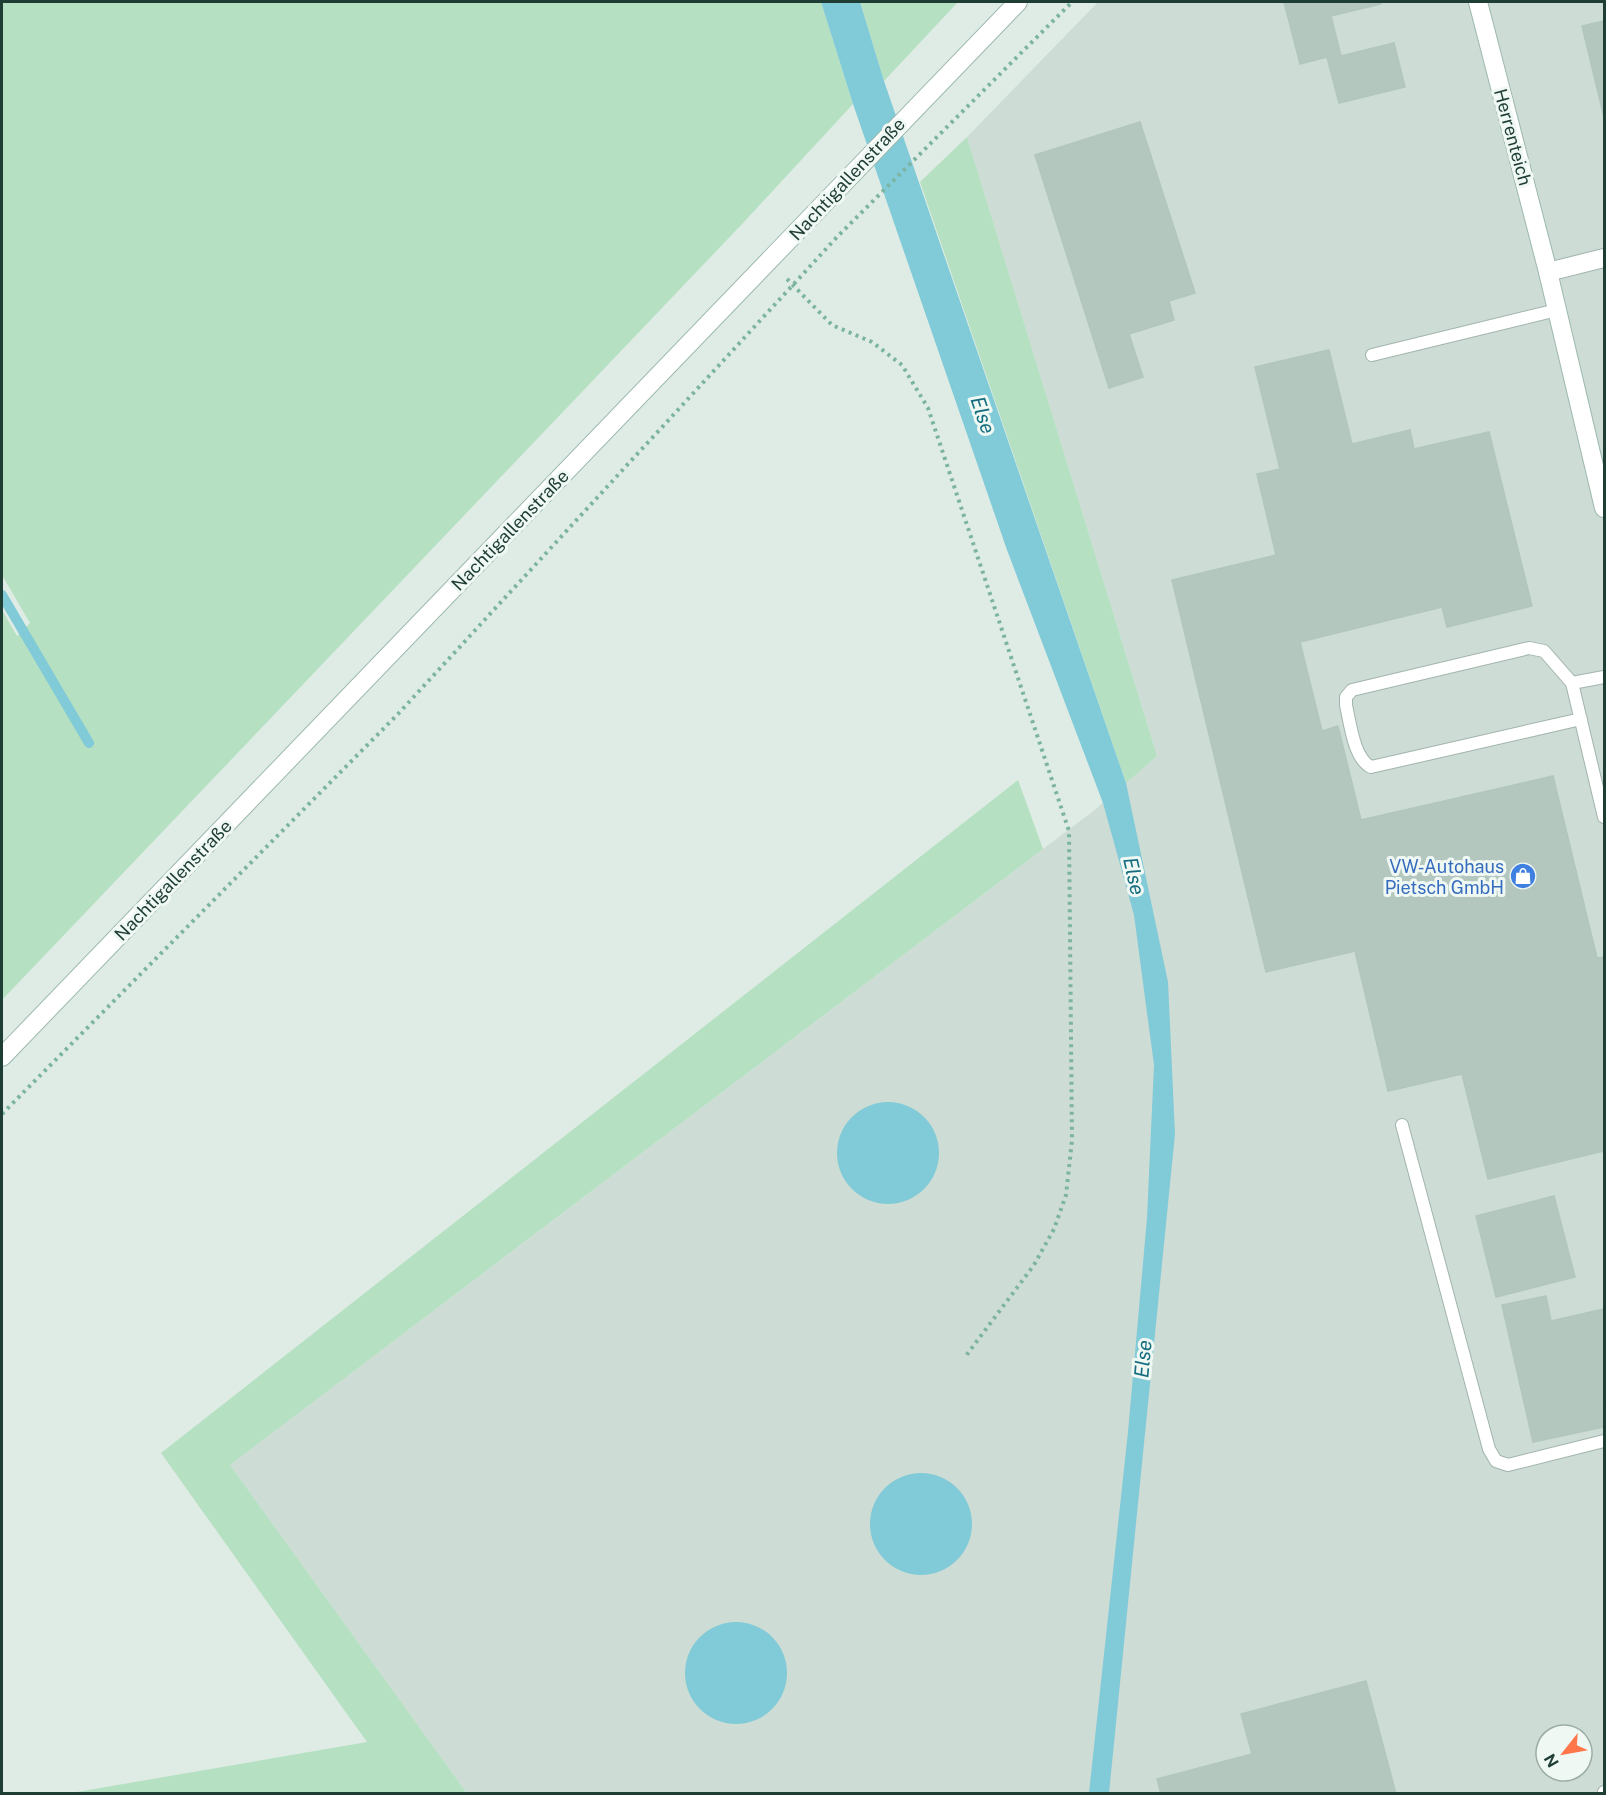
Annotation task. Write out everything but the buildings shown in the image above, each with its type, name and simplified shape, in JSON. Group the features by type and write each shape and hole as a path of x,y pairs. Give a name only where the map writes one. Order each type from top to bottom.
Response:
{"main road":[{"name":"Nachtigallenstraße","path":"2,1057 1018,2"},
{"name":"Herrenteich","path":"1478,2 1548,272 1605,508"},
{"path":"1548,272 1605,258"}],"lane":[{"path":"1372,355 1557,310"},
{"path":"1581,719 1371,766 1364,763 1358,754 1346,697 1352,690 1529,648 1544,651 1572,683 1581,719 1605,817"},
{"path":"1572,683 1605,677"},
{"path":"1402,1125 1486,1440 1496,1461 1508,1465 1605,1441"}],"path":[{"path":"2,1114 398,714 837,237 1072,2"},
{"path":"769,262 832,325 872,342 902,365 928,408 1069,831 1072,1140 1066,1195 1054,1229 1034,1265 965,1357"}],"shaded area":[{"path":"1098,2 1604,2 1604,1793 461,1793 466,1792 230,1465 1096,809 1157,756 967,137"}],"green space":[{"path":"2,2 821,2 853,104 743,223 2,1000 2,610 17,636 30,623 2,575"},
{"path":"860,2 958,2 884,81"},
{"path":"967,137 1157,756 1126,783 920,182"},
{"path":"1018,780 1043,849 230,1465 466,1792 461,1794 71,1793 367,1742 161,1453"}],"water":[{"name":"Else","path":"821,2 860,2 884,81 1126,783 1168,982 1175,1134 1109,1793 1089,1793 1128,1432 1147,1218 1154,1065 1134,915 1103,803 1007,550 853,104"},
{"path":"888,1102 907,1106 924,1117 935,1134 939,1153 935,1172 924,1189 907,1200 888,1204 869,1200 852,1189 841,1172 837,1153 841,1134 852,1117 869,1106"},
{"path":"921,1473 940,1477 957,1488 968,1505 972,1524 968,1543 957,1560 940,1571 921,1575 902,1571 885,1560 874,1543 870,1524 874,1505 885,1488 902,1477"},
{"path":"736,1622 755,1626 772,1637 783,1654 787,1673 783,1692 772,1709 755,1720 736,1724 717,1720 700,1709 689,1692 685,1673 689,1654 700,1637 717,1626"}],"waterway":[{"path":"2,595 89,743"}],"place":[{"name":"VW-Autohaus Pietsch GmbH","path":"1523,876"}]}
